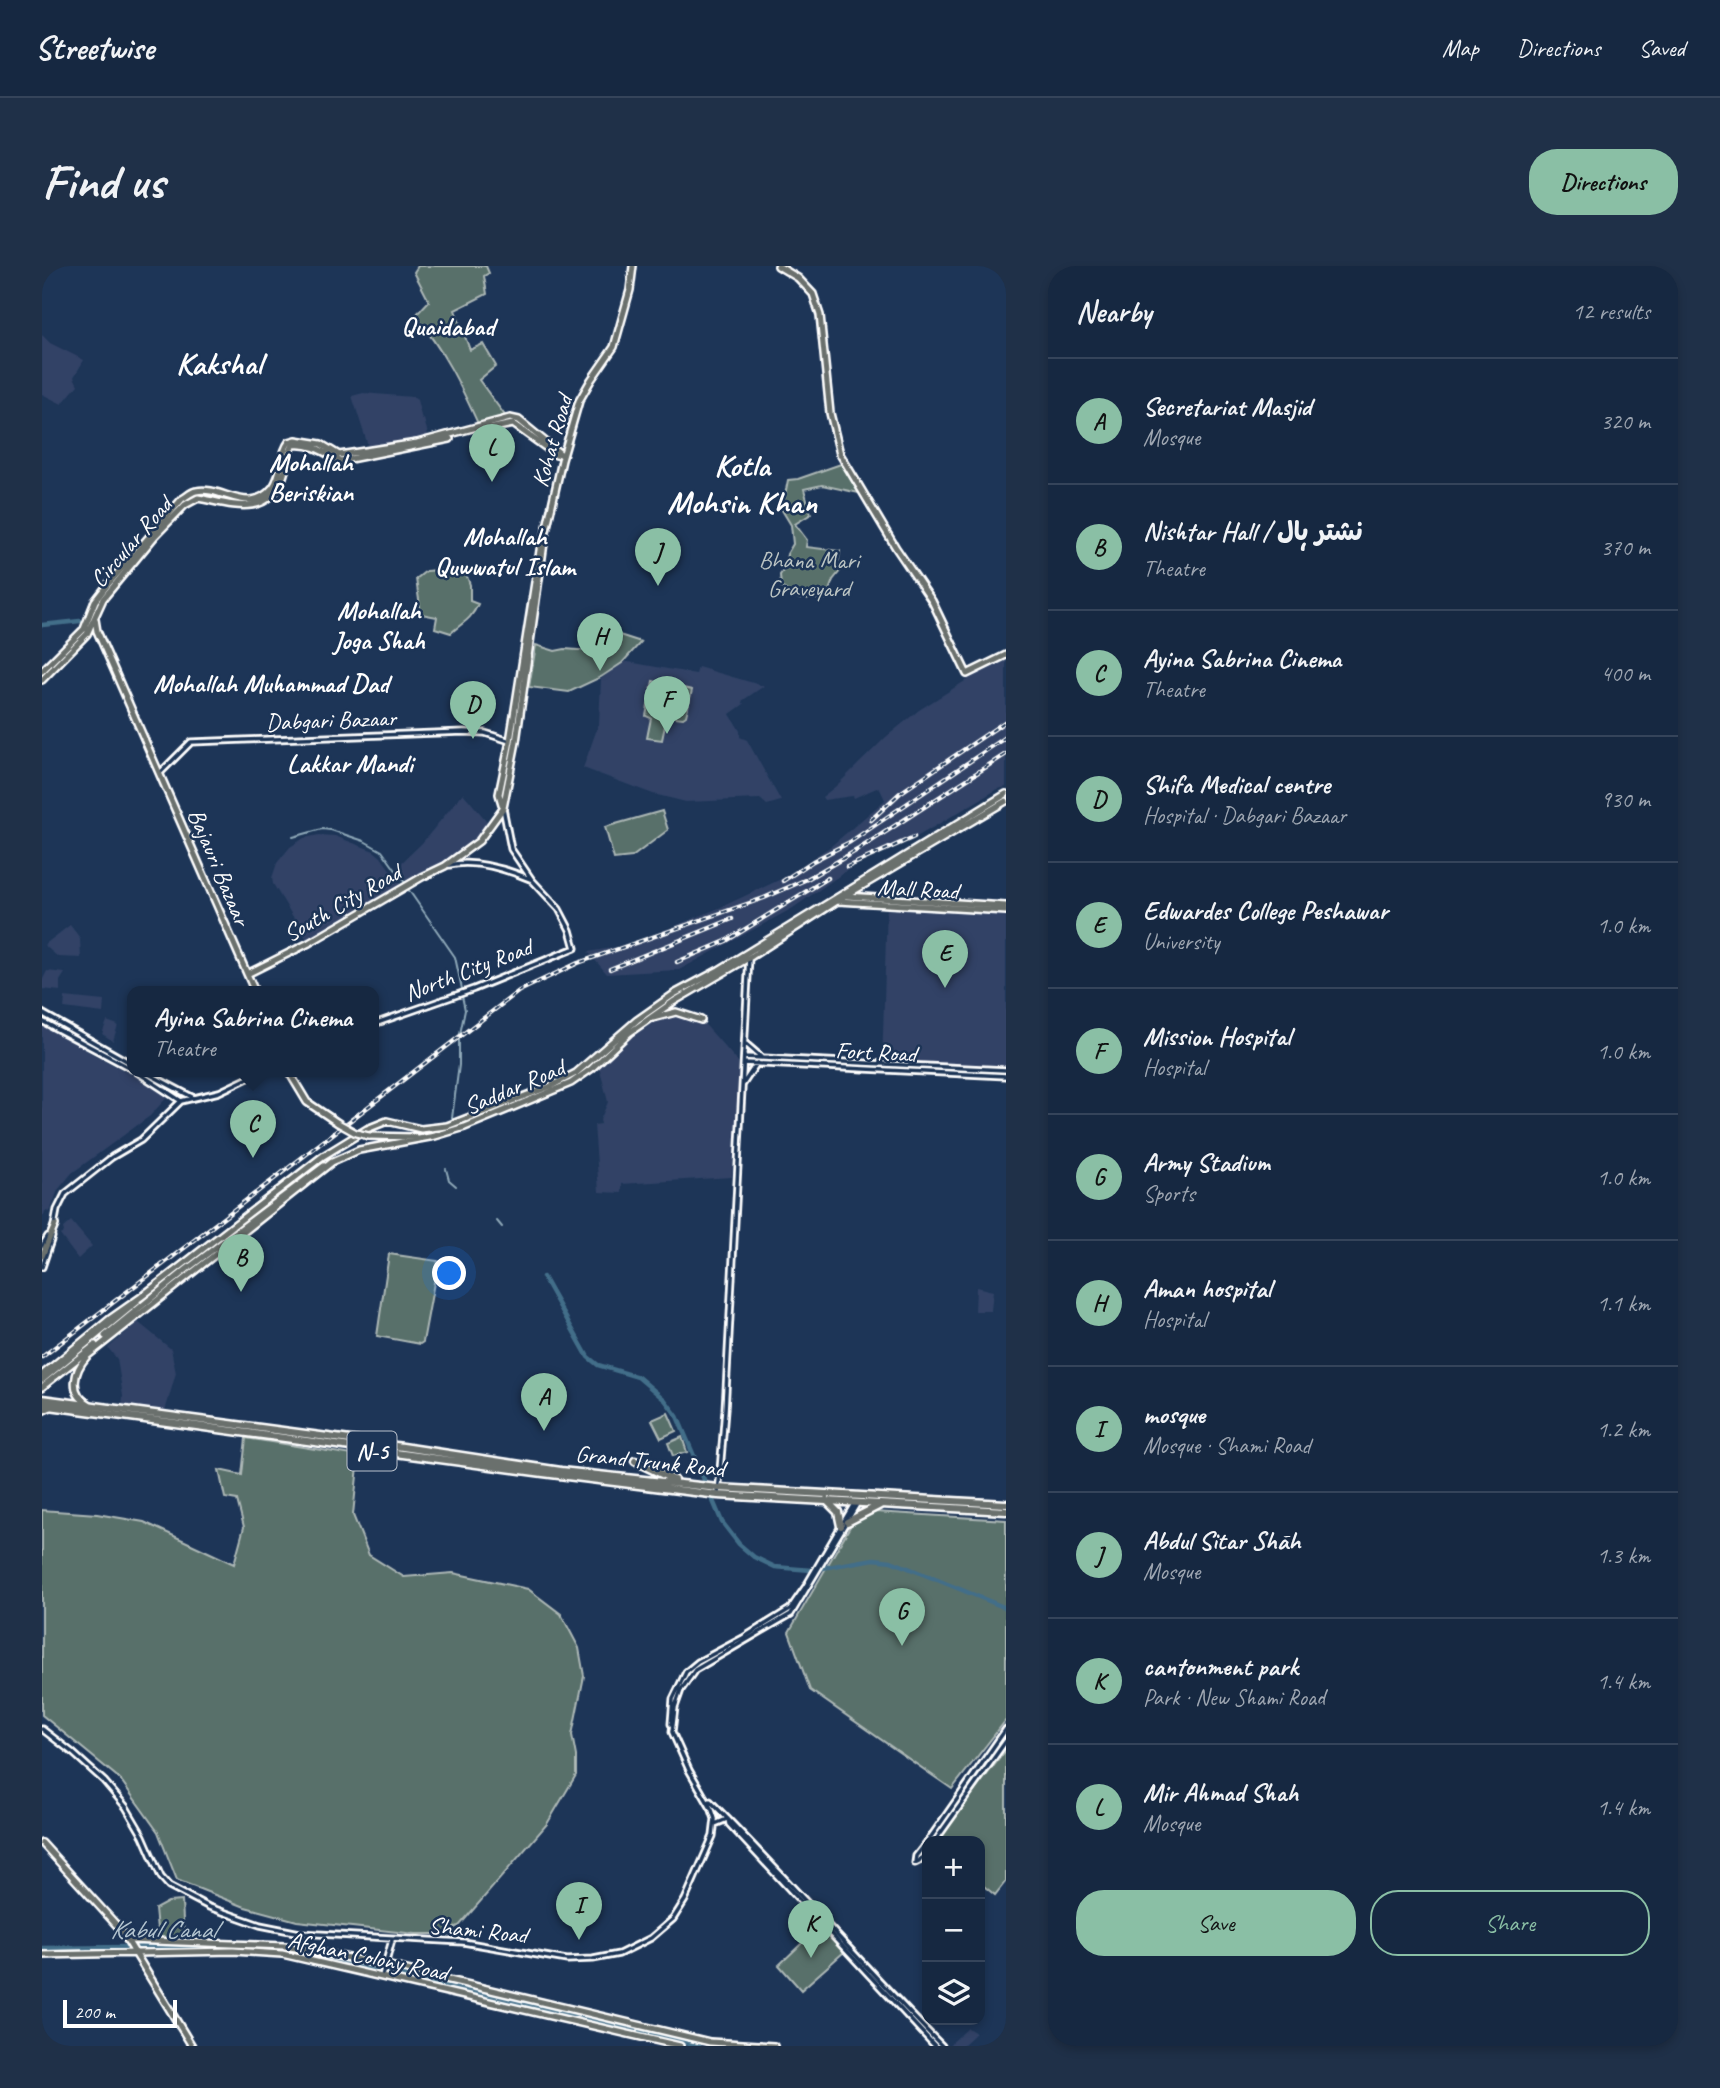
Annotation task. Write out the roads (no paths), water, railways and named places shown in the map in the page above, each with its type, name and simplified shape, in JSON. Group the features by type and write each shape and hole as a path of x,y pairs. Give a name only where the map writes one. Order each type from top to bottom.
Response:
{"highway":[{"name":"Grand Trunk Road","path":"42,1399 534,1472 715,1491 1006,1511"},
{"name":"Grand Trunk Road","path":"42,1405 403,1447 561,1471 687,1484 701,1489"},
{"path":"635,1461 687,1484"},
{"name":"Grand Trunk Road","path":"715,1491 1006,1504"},
{"path":"826,1500 838,1512 844,1524 882,1504"}],"main road":[{"name":"Kohat Road","path":"503,807 499,794 513,741 541,544 579,401 614,347 631,290 632,266"},
{"path":"778,266 798,278 813,294 820,315 830,413 840,454 898,552 932,601 967,674 1006,655"},
{"name":"Circular Road","path":"42,680 86,630 111,585 185,505 198,498 241,504 261,503 276,491 283,477 290,449 297,442 319,448 339,458 452,437 519,421 562,458"},
{"name":"Bajauri Bazaar","path":"92,615 252,986"},
{"path":"42,671 86,630"},
{"name":"Saddar Road","path":"92,1405 81,1399 75,1383 78,1366 87,1356 330,1164 359,1150 465,1128 571,1083 592,1069 646,1020 1006,794"},
{"name":"Saddar Road","path":"837,899 1006,801"},
{"path":"445,866 479,841 503,807"},
{"name":"South City Road","path":"247,974 309,943 445,866"},
{"name":"Mall Road","path":"845,896 1006,905"},
{"name":"Mall Road","path":"828,901 837,899 1006,911"},
{"name":"Saddar Road","path":"42,1378 111,1318 323,1156 366,1129 387,1121 430,1129 465,1121 566,1079 595,1058 637,1020 674,994 719,970 828,901"},
{"path":"646,1020 676,1012 701,1020"},
{"path":"292,1077 307,1102 354,1132 394,1138 435,1136"},
{"path":"369,1136 422,1133 430,1129"},
{"path":"42,1387 187,1269 310,1174 330,1164"},
{"path":"42,1256 55,1225"},
{"path":"42,1378 127,1312 141,1297"},
{"path":"42,1411 53,1406"},
{"path":"42,1843 114,1920 192,2046"},
{"path":"129,1942 207,1947 285,1946 384,1971 710,2042 774,2046"},
{"name":"Afghan Colony Road","path":"42,1955 136,1954 207,1947 282,1954 384,1971 680,2046"}],"street":[{"name":"Dabgari Bazaar","path":"160,773 191,742 464,732 485,733 513,741"},
{"path":"503,807 511,849 531,880"},
{"name":"South City Road","path":"445,866 454,864 494,867 531,880"},
{"name":"North City Road","path":"379,1022 474,989 575,948 570,930 559,909 531,880"},
{"path":"715,1491 725,1410 749,957"},
{"path":"42,1013 103,1051"},
{"path":"42,1021 127,1064"},
{"path":"746,1044 763,1058"},
{"name":"Fort Road","path":"744,1060 763,1058 1006,1070"},
{"name":"Fort Road","path":"744,1060 757,1063 1006,1076"},
{"path":"742,1086 757,1063"},
{"path":"145,1077 181,1101"},
{"path":"154,1077 192,1097"},
{"path":"42,1267 57,1210 65,1194 112,1157 141,1140 181,1101 219,1092 250,1077"},
{"path":"42,1246 55,1225"},
{"path":"728,1819 715,1824 708,1799 673,1737 671,1726 677,1700 690,1674 791,1614 857,1499"},
{"path":"932,1836 1006,1729"},
{"name":"Shami Road","path":"42,1730 73,1753 104,1781 120,1800 143,1836 161,1877 180,1893 209,1907 279,1930 323,1936 463,1942 567,1960 619,1954 651,1938 673,1919 706,1854 715,1824"},
{"path":"939,1836 1006,1741"},
{"path":"708,1799 942,2046"},
{"path":"728,1819 729,1824 800,1902 935,2046"},
{"path":"922,1849 916,1856 915,1863 922,1857"},
{"path":"384,1971 391,1940 415,1941"}],"waterway":[{"path":"42,625 80,621"},
{"path":"293,837 322,829 364,841 382,851 405,883"},
{"path":"408,889 455,957 462,989"},
{"path":"460,1034 465,1010 462,996"},
{"path":"452,1118 459,1065 459,1040"},
{"path":"446,1169 449,1180 456,1186"},
{"path":"497,1221 502,1227"},
{"path":"543,1277 588,1357 598,1365 638,1377 665,1400 677,1416 722,1522 739,1544 754,1557 775,1567 811,1570 874,1559 891,1561 1006,1608"},
{"name":"Kabul Canal","path":"42,1948 216,1946"},
{"path":"274,1948 326,1957 699,2046"}],"railway":[{"path":"871,820 900,793 1006,721"},
{"path":"783,881 813,861 850,842 1006,737"},
{"path":"42,1357 519,991 578,963 764,898 807,879 859,849 1006,754"},
{"path":"847,867 914,837"},
{"path":"677,962 726,941 828,878"},
{"path":"610,969 732,919"}],"place":[{"name":"Mir Ahmad Shah","path":"492,482"},
{"name":"Abdul Sitar Shāh","path":"658,586"},
{"name":"Aman hospital","path":"600,671"},
{"name":"Mission Hospital","path":"667,734"},
{"name":"Shifa Medical centre","path":"473,739"},
{"name":"Edwardes College Peshawar","path":"945,988"},
{"name":"Ayina Sabrina Cinema","path":"253,1158"},
{"name":"Nishtar Hall / نشتر ہال","path":"241,1292"},
{"name":"Secretariat Masjid","path":"544,1431"},
{"name":"Army Stadium","path":"902,1646"},
{"name":"mosque","path":"579,1940"},
{"name":"cantonment park","path":"811,1958"}],"district":[{"name":"Quaidabad","path":"448,326"},
{"name":"Kakshal","path":"219,363"},
{"name":"Mohallah Beriskian","path":"311,477"},
{"name":"Kotla Mohsin Khan","path":"742,484"},
{"name":"Mohallah Quwwatul Islam","path":"505,551"},
{"name":"Mohallah Joga Shah","path":"379,625"},
{"name":"Mohallah Muhammad Dad","path":"271,683"},
{"name":"Lakkar Mandi","path":"350,763"}],"park label":[{"name":"Bhana Mari Graveyard","path":"809,574"}]}
